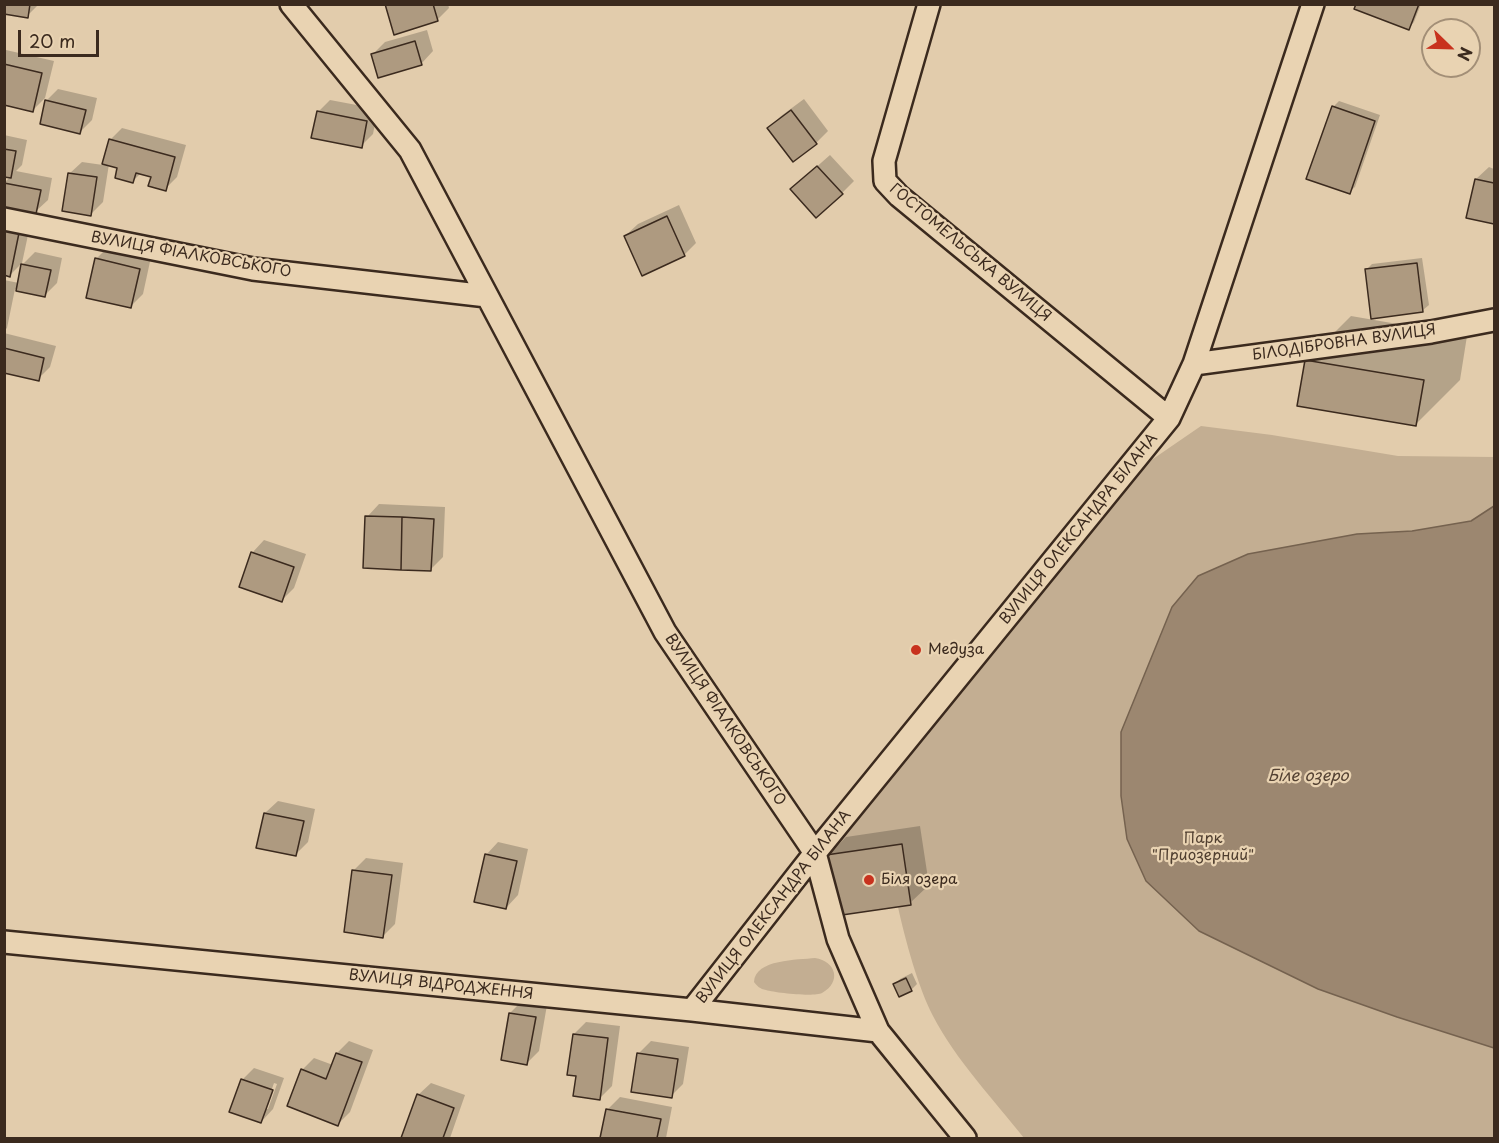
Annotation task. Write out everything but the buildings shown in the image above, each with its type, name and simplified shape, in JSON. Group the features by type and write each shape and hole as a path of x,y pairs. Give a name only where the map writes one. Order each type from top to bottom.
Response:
{"street":[{"name":"ВУЛИЦЯ ФІАЛКОВСЬКОГО","path":"291,4 410,150 664,632 815,853 838,939 878,1031 965,1138"},
{"name":"ГОСТОМЕЛЬСЬКА ВУЛИЦЯ","path":"929,4 884,161 885,181 899,196 1169,418"},
{"name":"ВУЛИЦЯ ОЛЕКСАНДРА БІЛАНА","path":"692,1010 815,853 1169,418 1194,364 1313,4"},
{"name":"ВУЛИЦЯ ФІАЛКОВСЬКОГО","path":"4,219 253,269 487,296"},
{"name":"БІЛОДІБРОВНА ВУЛИЦЯ","path":"1194,364 1431,332 1494,320"},
{"name":"ВУЛИЦЯ ВІДРОДЖЕННЯ","path":"4,942 692,1010 878,1031"}],"green space":[{"name":"Парк \"Приозерний\"","path":"1201,426 1398,456 1494,457 1494,1138 1024,1138 952,1048 933,1016 917,977 898,907 826,855 1008,626 1150,461"},
{"path":"815,958 828,963 834,972 832,983 822,993 803,995 778,992 762,989 754,982 756,974 769,965 788,960"}],"water":[{"name":"Біле озеро","path":"1494,506 1494,1048 1318,989 1199,931 1146,881 1127,839 1121,796 1121,732 1172,607 1198,576 1248,554 1357,534 1412,531 1471,521"}],"place":[{"name":"Медуза","path":"916,650"},
{"name":"Біля озера","path":"869,880"}]}
